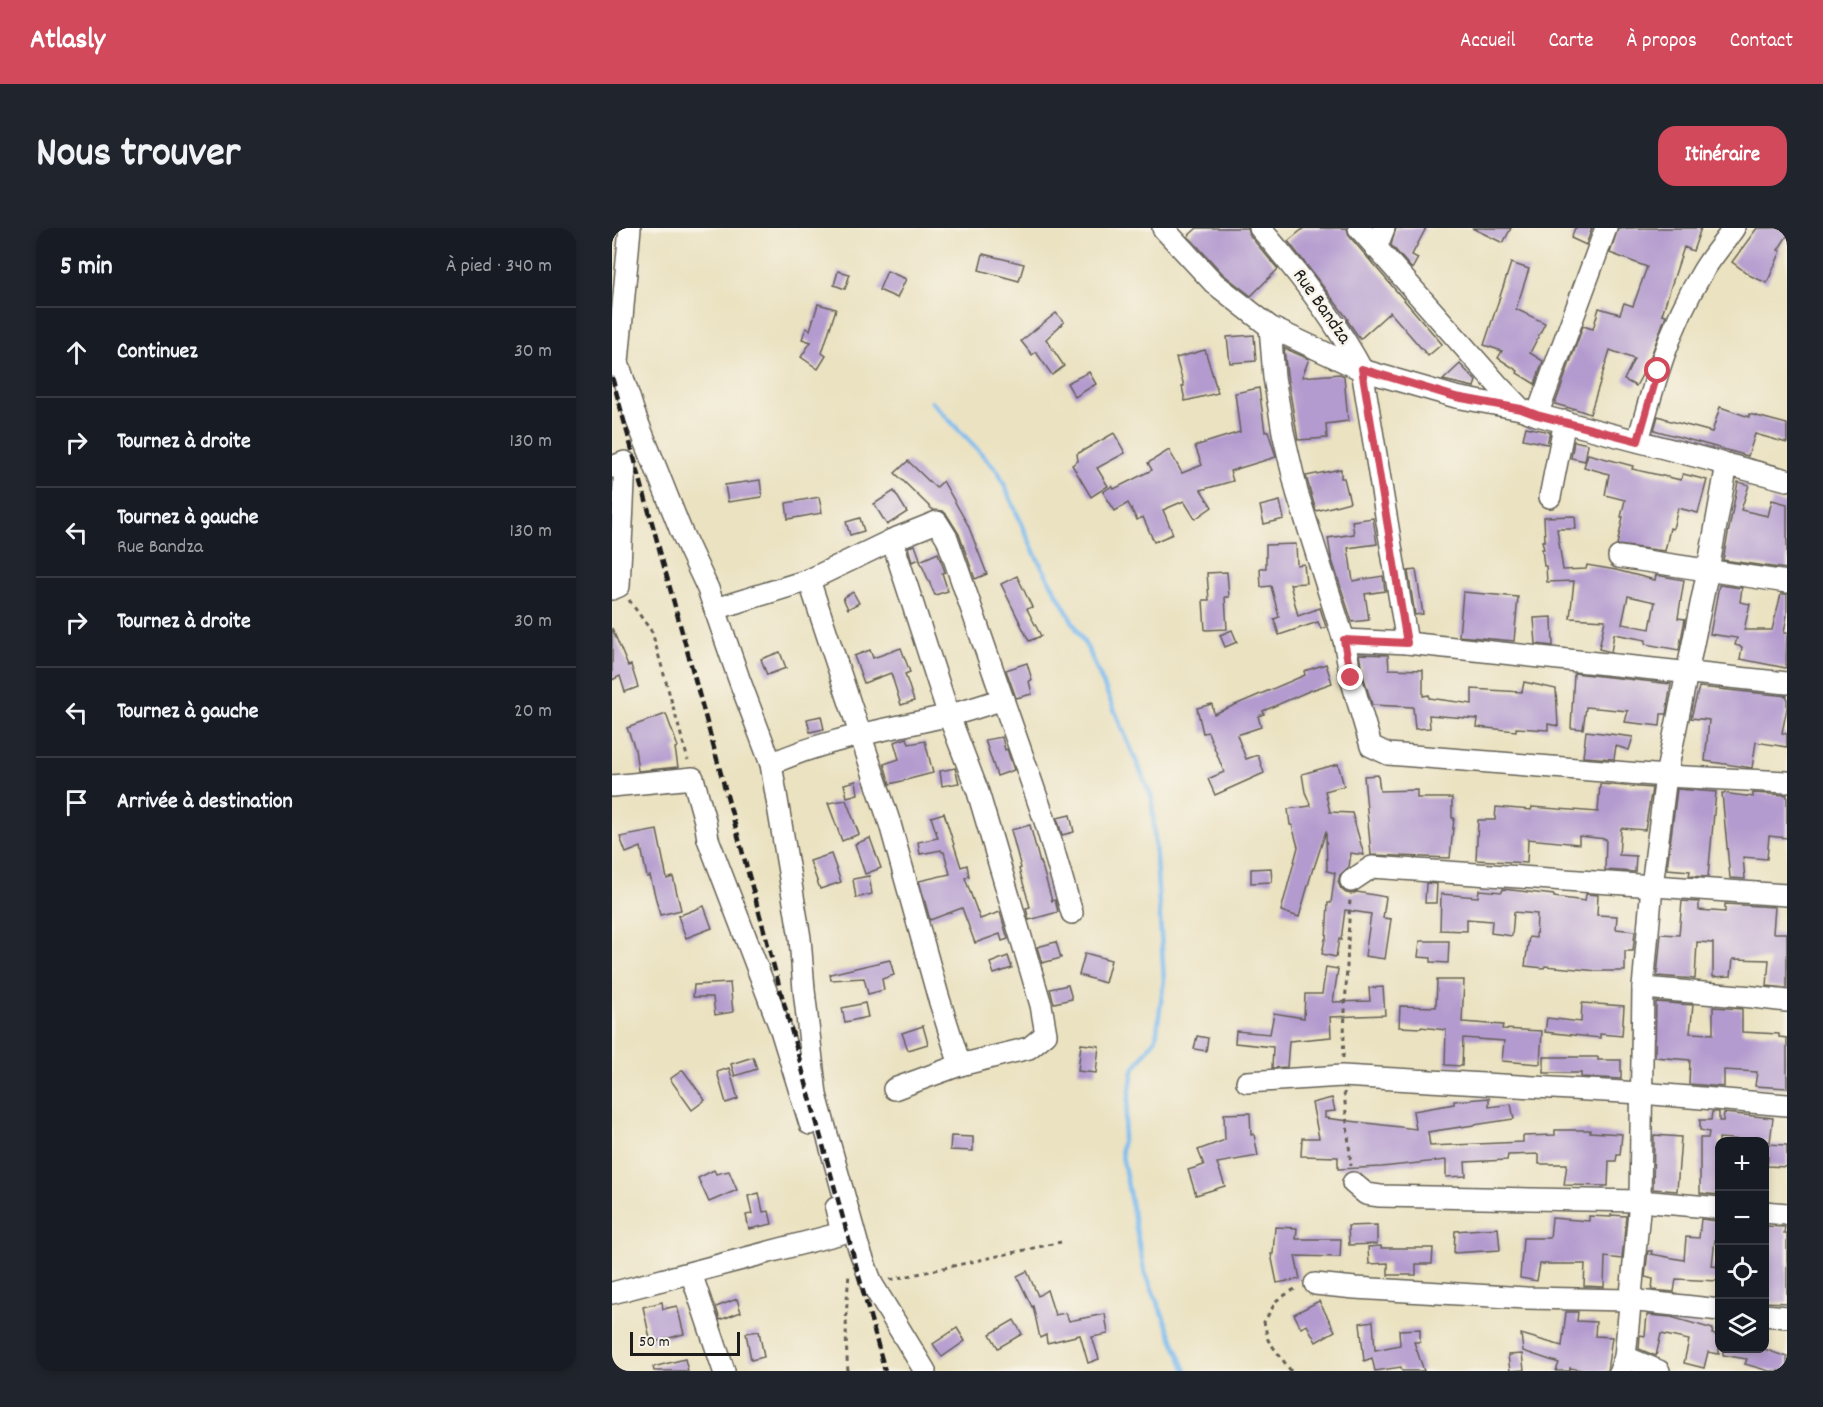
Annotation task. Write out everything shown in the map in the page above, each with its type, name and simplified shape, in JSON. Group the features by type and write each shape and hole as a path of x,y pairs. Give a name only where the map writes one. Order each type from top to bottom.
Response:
{"street":[{"path":"630,228 618,362 634,413 681,531 708,589 771,764 800,938 816,1095 858,1246 872,1284 925,1371"},
{"path":"1163,228 1214,283 1270,327 1362,369 1456,397 1529,412 1787,480"},
{"name":"Rue Bandza","path":"1260,228 1297,270 1362,369 1407,643"},
{"path":"1359,228 1497,384 1529,412"},
{"path":"1376,248 1384,228"},
{"path":"1529,412 1606,228"},
{"path":"1638,441 1658,371 1677,319 1702,272 1734,228"},
{"path":"1270,327 1274,377 1283,432 1297,492 1344,640 1351,678 1371,746 1388,754 1666,776 1787,782"},
{"path":"1550,497 1564,421"},
{"path":"612,467 625,462 616,588"},
{"path":"1659,1371 1622,1364 1640,1201 1643,988 1652,886 1666,776 1727,464"},
{"path":"715,609 809,580 892,540 937,522 947,538 1003,699 1045,821 1072,913"},
{"path":"892,540 949,716 978,792 1041,1005 1046,1034 1029,1048 960,1065 894,1089"},
{"path":"1619,557 1787,582"},
{"path":"809,580 890,825 938,996 960,1065"},
{"path":"1344,640 1407,643 1787,683"},
{"path":"771,764 789,756 859,736 949,716 1003,699"},
{"path":"612,786 693,778 708,839 781,1030 835,1203 842,1233 612,1293"},
{"path":"1351,881 1372,867 1787,895"},
{"path":"1643,988 1787,1002"},
{"path":"1247,1082 1342,1076 1641,1093 1787,1105"},
{"path":"1353,1183 1366,1194 1380,1196 1640,1201 1715,1208"},
{"path":"1769,1212 1787,1214"},
{"path":"692,1273 724,1371"},
{"path":"1315,1284 1526,1298 1629,1300 1715,1310"},
{"path":"1769,1315 1787,1317"}],"path":[{"path":"616,588 652,632 693,778"},
{"path":"1351,881 1342,1076 1353,1183"},
{"path":"872,1284 1060,1242"},
{"path":"849,1371 846,1351 846,1309 850,1270"},
{"path":"1291,1371 1268,1340 1264,1322 1277,1300 1296,1287 1315,1284"}],"building":[{"path":"1197,228 1248,228 1250,236 1278,269 1251,296 1223,274 1188,236"},
{"path":"1304,228 1347,228 1349,236 1442,344 1428,356 1390,312 1360,339 1348,319 1288,241"},
{"path":"1396,228 1426,228 1412,255 1418,258 1412,269 1391,245"},
{"path":"1472,228 1511,228 1503,243"},
{"path":"1575,228 1592,228 1586,245 1571,238"},
{"path":"1618,228 1701,228 1693,251 1684,247 1662,314 1666,315 1648,364 1636,386 1624,380 1634,359 1610,350 1590,414 1555,404 1583,326 1593,329 1599,308 1620,314 1624,303 1633,306 1647,267 1610,253"},
{"path":"1757,228 1787,228 1787,236 1778,250 1781,251 1767,283 1751,276 1732,262"},
{"path":"983,254 1024,264 1019,281 979,270"},
{"path":"1511,263 1529,269 1516,309 1545,323 1530,353 1543,361 1535,384 1498,358 1502,351 1484,345"},
{"path":"838,271 850,274 845,289 834,285"},
{"path":"887,271 906,279 897,298 879,290"},
{"path":"818,304 836,309 822,353 826,356 818,369 801,357 811,342 802,339 806,328 810,330"},
{"path":"1056,313 1064,322 1046,339 1064,366 1052,375 1036,352 1032,355 1021,341"},
{"path":"1254,335 1256,361 1230,363 1227,337"},
{"path":"1284,348 1309,359 1302,377 1340,374 1344,376 1348,421 1326,424 1327,438 1298,440"},
{"path":"1205,350 1218,393 1185,401 1182,386 1184,386 1176,358"},
{"path":"1460,364 1476,381 1474,387 1443,380"},
{"path":"1089,372 1096,384 1075,397 1067,383"},
{"path":"1259,388 1265,432 1268,431 1276,457 1230,471 1233,481 1201,490 1212,507 1195,519 1184,501 1163,510 1173,534 1154,542 1143,517 1137,520 1128,503 1115,511 1103,492 1152,470 1148,463 1169,450 1182,473 1202,465 1195,446 1240,432 1235,393"},
{"path":"1720,407 1749,417 1749,414 1787,424 1787,443 1755,434 1748,456 1654,430 1658,416 1712,432"},
{"path":"1526,427 1550,432 1547,444 1523,439"},
{"path":"1114,433 1125,453 1097,468 1108,486 1091,497 1072,465 1078,461 1077,454"},
{"path":"1574,441 1588,444 1585,461 1571,458"},
{"path":"1588,454 1633,466 1632,469 1681,480 1683,474 1707,480 1698,513 1678,508 1673,529 1670,528 1665,551 1617,545 1625,500 1605,495 1609,474 1584,467"},
{"path":"908,461 936,488 943,481 968,525 987,574 975,579 959,534 947,515 943,511 933,510 895,473"},
{"path":"1341,469 1341,478 1344,478 1350,502 1316,511 1306,476"},
{"path":"760,480 762,497 728,502 725,485"},
{"path":"1738,482 1749,485 1741,510 1768,516 1772,500 1787,504 1787,569 1723,560"},
{"path":"894,491 907,512 887,525 874,504"},
{"path":"819,497 822,513 788,519 786,503"},
{"path":"1280,501 1284,519 1264,524 1260,506"},
{"path":"1575,516 1576,529 1557,529 1563,570 1586,569 1587,565 1655,580 1656,575 1684,580 1678,618 1685,619 1679,650 1645,644 1646,640 1614,634 1611,652 1599,649 1605,620 1570,618 1574,581 1547,582 1542,549 1544,549 1542,541 1545,541 1544,517","holes":["1628,596 1655,602 1650,629 1622,624"]},
{"path":"860,518 864,531 850,535 846,522"},
{"path":"1373,518 1377,544 1348,548 1353,581 1383,576 1385,591 1365,594 1369,620 1352,622 1331,557 1328,538 1354,534 1352,521"},
{"path":"1296,544 1297,565 1304,564 1306,583 1290,584 1298,616 1320,608 1326,627 1321,629 1318,622 1279,635 1274,619 1279,617 1271,586 1261,587 1260,568 1266,568 1266,545"},
{"path":"915,545 920,559 912,562 908,547"},
{"path":"938,553 945,572 942,573 948,591 935,595 920,561"},
{"path":"1416,570 1423,614 1415,615 1408,571"},
{"path":"1227,572 1229,597 1225,597 1227,629 1205,630 1203,600 1209,600 1207,573"},
{"path":"1017,576 1032,607 1027,609 1041,636 1029,641 1001,584"},
{"path":"1719,585 1742,588 1740,602 1750,604 1744,630 1772,630 1781,594 1787,594 1784,633 1787,633 1786,668 1740,659 1742,647 1735,645 1737,638 1710,634"},
{"path":"853,592 859,603 848,609 843,598"},
{"path":"1463,592 1518,597 1514,641 1459,636"},
{"path":"1552,617 1553,646 1536,644 1534,618"},
{"path":"612,628 628,666 631,665 638,687 625,692 620,676 612,680"},
{"path":"1232,630 1237,642 1225,647 1220,635"},
{"path":"901,648 910,672 905,674 914,701 901,705 891,673 864,683 854,656 870,650 873,658"},
{"path":"780,652 786,668 767,675 761,659"},
{"path":"1359,654 1388,655 1389,669 1423,670 1423,696 1429,695 1429,698 1472,704 1472,689 1522,692 1524,682 1556,689 1558,726 1548,724 1548,730 1516,728 1516,731 1477,727 1478,719 1429,715 1430,728 1415,729 1413,707 1372,705"},
{"path":"1027,663 1032,680 1029,681 1032,694 1016,698 1006,670"},
{"path":"1326,664 1332,683 1263,711 1264,714 1258,716 1261,727 1237,735 1246,759 1258,755 1264,773 1215,795 1208,779 1224,772 1208,732 1203,733 1197,708 1212,704 1214,714 1305,675 1304,671"},
{"path":"1574,673 1671,684 1666,714 1661,714 1660,726 1625,722 1628,711 1586,707 1583,729 1571,728"},
{"path":"1699,687 1787,696 1782,733 1787,734 1787,747 1756,742 1752,768 1705,761 1709,720 1691,718"},
{"path":"666,714 678,747 675,748 678,767 638,771 635,749 627,728"},
{"path":"821,716 824,729 810,732 807,719"},
{"path":"1586,731 1633,737 1629,750 1616,746 1614,759 1583,757"},
{"path":"1002,737 1014,770 997,776 985,740"},
{"path":"907,738 909,744 925,741 933,773 890,784 884,764 899,759 894,742"},
{"path":"1338,764 1344,786 1325,791 1330,812 1352,813 1364,855 1351,853 1349,867 1340,875 1338,882 1346,893 1357,892 1386,897 1383,918 1391,919 1385,959 1365,956 1371,914 1345,910 1336,957 1322,954 1326,939 1328,903 1331,903 1335,873 1327,871 1326,831 1299,917 1281,911 1298,847 1292,825 1290,825 1288,809 1311,806 1305,792 1302,774"},
{"path":"955,768 959,783 942,786 940,771"},
{"path":"1378,775 1380,791 1417,790 1417,798 1452,798 1452,818 1454,818 1450,858 1371,855 1364,776"},
{"path":"856,781 858,794 847,797 844,784"},
{"path":"1600,784 1652,788 1645,830 1621,828 1619,855 1636,856 1635,872 1605,870 1606,839 1579,836 1579,844 1528,839 1527,863 1476,860 1478,820 1495,820 1496,807 1598,812"},
{"path":"1677,789 1716,792 1708,877 1689,876 1690,871 1667,869"},
{"path":"1722,793 1753,797 1753,793 1787,795 1787,838 1769,836 1767,859 1743,857 1745,879 1730,878"},
{"path":"846,800 859,834 842,841 828,803"},
{"path":"944,813 961,867 967,865 969,876 965,878 980,919 1000,912 1008,939 1002,941 1000,934 975,943 962,908 930,920 919,881 950,874 944,852 941,850 920,854 918,842 938,838 931,817"},
{"path":"1070,815 1074,832 1062,835 1057,818"},
{"path":"1030,825 1052,901 1055,900 1058,912 1029,920 1026,908 1030,907 1011,830"},
{"path":"657,830 667,879 673,877 681,910 660,915 650,876 647,877 641,847 626,853 620,837"},
{"path":"870,838 881,868 865,874 855,844"},
{"path":"831,854 841,882 820,889 810,861"},
{"path":"1271,868 1272,882 1251,883 1251,869"},
{"path":"869,876 872,894 856,898 853,879"},
{"path":"1426,883 1437,884 1436,903 1425,903"},
{"path":"1503,889 1585,901 1586,894 1598,895 1597,915 1617,916 1616,929 1635,931 1633,951 1625,951 1625,971 1525,966 1529,937 1536,938 1537,914 1514,912 1512,936 1491,933 1492,921 1467,919 1467,931 1440,930 1441,894 1478,897 1479,890 1502,892"},
{"path":"1682,901 1699,902 1699,910 1725,912 1725,904 1775,907 1773,933 1787,933 1787,988 1767,986 1769,960 1733,959 1731,976 1713,977 1713,943 1697,942 1695,979 1657,976 1661,934 1679,935"},
{"path":"704,906 712,928 686,938 678,916"},
{"path":"1420,941 1449,941 1448,963 1431,962 1431,958 1418,957"},
{"path":"1056,942 1061,958 1042,963 1037,947"},
{"path":"1085,953 1111,960 1105,983 1079,975"},
{"path":"1008,956 1012,968 994,974 990,963"},
{"path":"890,960 894,975 882,979 884,990 868,994 864,978 831,980 830,974"},
{"path":"1326,967 1338,969 1333,1002 1370,1001 1369,988 1383,987 1385,1015 1330,1017 1331,1037 1289,1041 1287,1067 1272,1068 1273,1047 1235,1043 1236,1031 1270,1034 1274,1013 1304,1018 1305,994 1322,994"},
{"path":"1437,980 1464,980 1462,1022 1503,1025 1502,1029 1542,1031 1540,1064 1502,1061 1504,1041 1463,1038 1462,1066 1445,1065 1446,1030 1399,1027 1400,1006 1436,1007"},
{"path":"730,983 733,1012 715,1015 713,997 693,997 694,985"},
{"path":"1068,985 1072,999 1054,1003 1050,989"},
{"path":"1656,1002 1693,1005 1690,1033 1713,1034 1713,1007 1742,1009 1742,1032 1779,1034 1779,1037 1787,1038 1787,1088 1755,1086 1757,1072 1724,1070 1724,1087 1689,1084 1690,1060 1655,1057"},
{"path":"865,1003 868,1017 845,1022 842,1008"},
{"path":"1582,1003 1624,1006 1622,1036 1600,1034 1600,1038 1545,1032 1547,1018 1581,1022"},
{"path":"923,1026 928,1044 908,1050 902,1033"},
{"path":"1197,1036 1208,1038 1206,1051 1194,1049"},
{"path":"1081,1044 1099,1046 1096,1073 1078,1071"},
{"path":"753,1057 757,1069 735,1076 731,1064"},
{"path":"1544,1057 1598,1057 1598,1060 1621,1060 1621,1079 1581,1077 1581,1073 1544,1073"},
{"path":"729,1068 738,1099 726,1103 717,1072"},
{"path":"683,1070 705,1100 692,1110 670,1079"},
{"path":"1332,1098 1335,1111 1325,1112 1325,1118 1416,1129 1413,1111 1454,1104 1454,1101 1489,1098 1489,1107 1511,1104 1514,1119 1428,1132 1430,1146 1523,1142 1523,1136 1555,1135 1555,1130 1590,1130 1590,1132 1622,1134 1620,1155 1617,1155 1616,1161 1609,1161 1608,1186 1564,1185 1567,1164 1539,1164 1539,1154 1508,1155 1507,1160 1465,1162 1466,1176 1446,1177 1446,1160 1338,1169 1338,1157 1301,1156 1302,1138 1319,1138 1312,1103"},
{"path":"1712,1112 1719,1112 1719,1121 1723,1121 1724,1113 1773,1118 1770,1142 1769,1137 1715,1137 1715,1195 1700,1193 1700,1138 1708,1138 1709,1132 1700,1130 1700,1120 1711,1120"},
{"path":"1250,1113 1251,1135 1254,1134 1258,1156 1217,1163 1225,1186 1196,1195 1188,1170 1204,1165 1198,1150 1225,1140 1224,1114"},
{"path":"1654,1135 1681,1137 1677,1191 1653,1189"},
{"path":"951,1136 973,1137 973,1151 950,1150"},
{"path":"1769,1144 1787,1145 1787,1167 1769,1166"},
{"path":"714,1170 716,1174 729,1171 737,1190 709,1202 698,1178"},
{"path":"759,1193 763,1212 769,1211 772,1224 749,1229 746,1215 752,1214 748,1196"},
{"path":"1611,1215 1626,1216 1622,1259 1605,1257 1604,1287 1584,1286 1585,1264 1540,1264 1537,1281 1520,1278 1523,1238 1550,1238 1552,1218 1589,1221 1589,1216 1611,1217"},
{"path":"1701,1219 1715,1221 1712,1266 1715,1266 1715,1281 1676,1279 1674,1292 1652,1290 1653,1279 1645,1277 1648,1251 1652,1251 1651,1254 1684,1260 1686,1237 1699,1238"},
{"path":"1377,1225 1377,1244 1349,1245 1348,1226"},
{"path":"1769,1226 1785,1227 1784,1233 1787,1233 1787,1303 1769,1302"},
{"path":"1275,1227 1297,1228 1296,1239 1341,1239 1340,1257 1295,1256 1300,1279 1277,1283 1271,1254 1273,1254"},
{"path":"1498,1228 1500,1250 1454,1253 1455,1231"},
{"path":"1381,1246 1381,1248 1433,1248 1432,1264 1416,1264 1416,1275 1388,1275 1388,1263 1369,1264 1368,1247"},
{"path":"1027,1271 1038,1296 1047,1290 1055,1315 1066,1313 1069,1321 1105,1314 1108,1334 1092,1337 1099,1359 1088,1363 1080,1335 1047,1343 1046,1335 1040,1338 1033,1306 1017,1276"},
{"path":"737,1299 741,1312 720,1320 716,1307"},
{"path":"1319,1301 1335,1331 1316,1342 1307,1325 1301,1328 1294,1314"},
{"path":"662,1302 663,1309 677,1306 684,1334 651,1343 643,1307"},
{"path":"1566,1312 1578,1312 1577,1321 1596,1322 1595,1336 1612,1337 1607,1371 1570,1368 1570,1371 1556,1371 1559,1363 1523,1351 1521,1334 1562,1346"},
{"path":"1647,1315 1671,1317 1713,1329 1715,1353 1719,1354 1708,1352 1704,1368 1684,1363 1689,1340 1661,1334 1656,1356 1639,1349 1640,1335 1645,1336"},
{"path":"1014,1320 1022,1334 998,1348 990,1334"},
{"path":"1373,1321 1375,1350 1400,1345 1399,1330 1420,1329 1420,1342 1414,1342 1424,1371 1402,1371 1401,1367 1375,1371 1372,1358 1364,1361 1360,1323"},
{"path":"957,1328 965,1341 942,1357 933,1344"},
{"path":"759,1331 764,1357 751,1360 746,1333"},
{"path":"1769,1351 1787,1357 1787,1371 1769,1371 1745,1364 1747,1359 1723,1355 1723,1353 1769,1353"},
{"path":"1522,1354 1524,1370 1510,1371 1508,1355"},
{"path":"685,1359 688,1371 654,1371 653,1367"}],"waterway":[{"path":"932,402 998,471 1036,556 1090,653 1152,798 1164,980 1156,1038 1133,1070 1121,1150 1144,1270 1186,1371"}],"railway":[{"path":"612,377 885,1371"}],"route":[{"path":"1351,678 1344,640 1407,643 1362,369 1456,397 1521,409 1638,441 1658,371"}]}
